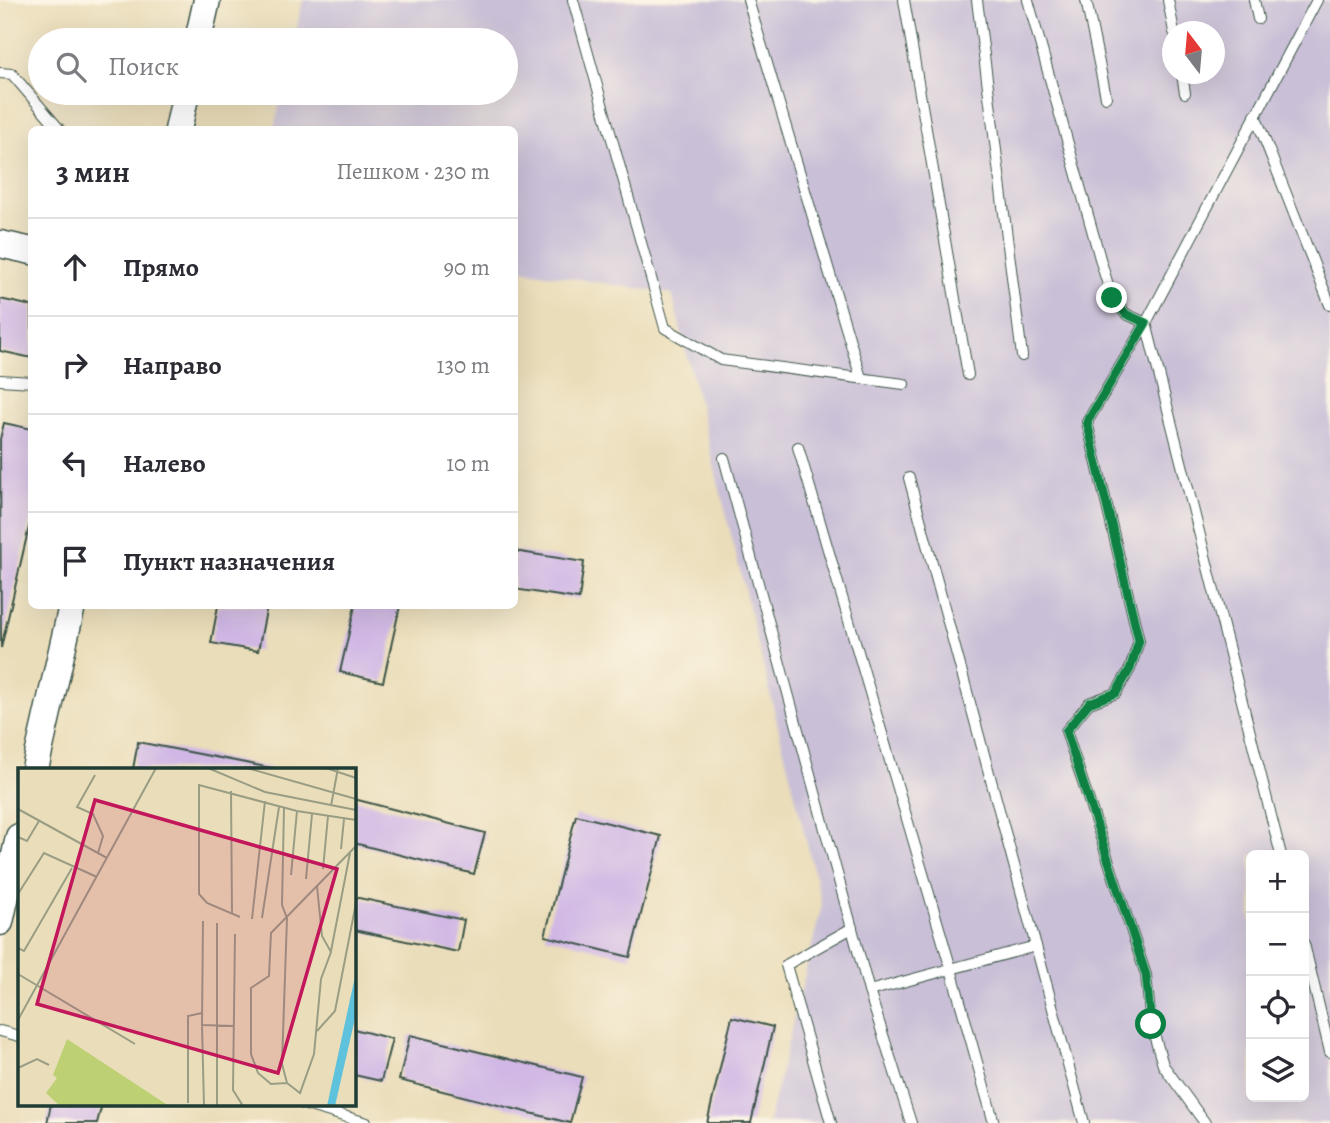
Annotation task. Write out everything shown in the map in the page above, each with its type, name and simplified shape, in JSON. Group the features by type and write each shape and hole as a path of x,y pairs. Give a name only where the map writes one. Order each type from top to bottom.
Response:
{"main road":[{"path":"201,28 207,0"},
{"path":"179,126 183,105"},
{"path":"0,244 28,250"},
{"path":"35,768 71,609"},
{"path":"0,922 18,841"}],"lane":[{"path":"573,0 665,328 721,360 904,384"},
{"path":"748,0 861,378"},
{"path":"904,0 968,375"},
{"path":"977,0 1022,356"},
{"path":"1028,0 1112,298 1126,314 1146,323"},
{"path":"1086,0 1106,97"},
{"path":"1168,0 1172,21"},
{"path":"1254,0 1258,19"},
{"path":"1205,1123 1163,1065 1151,1024 1146,975 1066,731 1089,703 1116,693 1130,669 1139,641 1087,422 1146,323 1317,0"},
{"path":"0,73 12,75 28,93"},
{"path":"1184,84 1185,93"},
{"path":"38,105 57,126"},
{"path":"1255,115 1330,305"},
{"path":"1146,323 1281,850"},
{"path":"0,380 28,382"},
{"path":"798,447 951,969 993,1123"},
{"path":"724,458 869,991 911,1123"},
{"path":"909,478 1084,1123"},
{"path":"831,1123 786,965 852,928"},
{"path":"869,991 1035,946"},
{"path":"1309,965 1330,1052"},
{"path":"0,1031 18,1036"},
{"path":"310,1106 367,1123"}],"shaded area":[{"path":"303,0 1330,0 1330,1123 768,1123 822,905 672,294 518,269 518,126 275,126 279,105 518,105 518,28 297,28"}],"building":[{"path":"0,299 28,305 28,357 0,351"},
{"path":"4,423 28,428 28,531 1,648 0,439"},
{"path":"518,552 584,562 579,599 518,590"},
{"path":"217,609 266,609 258,651 211,643"},
{"path":"354,609 399,609 383,682 340,672"},
{"path":"138,742 271,768 133,768"},
{"path":"355,799 485,833 474,874 355,843"},
{"path":"576,815 661,836 630,957 545,936"},
{"path":"355,897 464,920 458,952 355,930"},
{"path":"732,1017 773,1027 751,1123 707,1123"},
{"path":"355,1029 392,1039 381,1081 355,1075"},
{"path":"410,1035 582,1077 570,1123 399,1080"},
{"path":"51,1106 101,1106 97,1123 47,1123"}],"route":[{"path":"1112,298 1126,314 1146,323 1087,422 1139,641 1130,669 1116,693 1089,703 1066,731 1146,975 1151,1024"}]}
